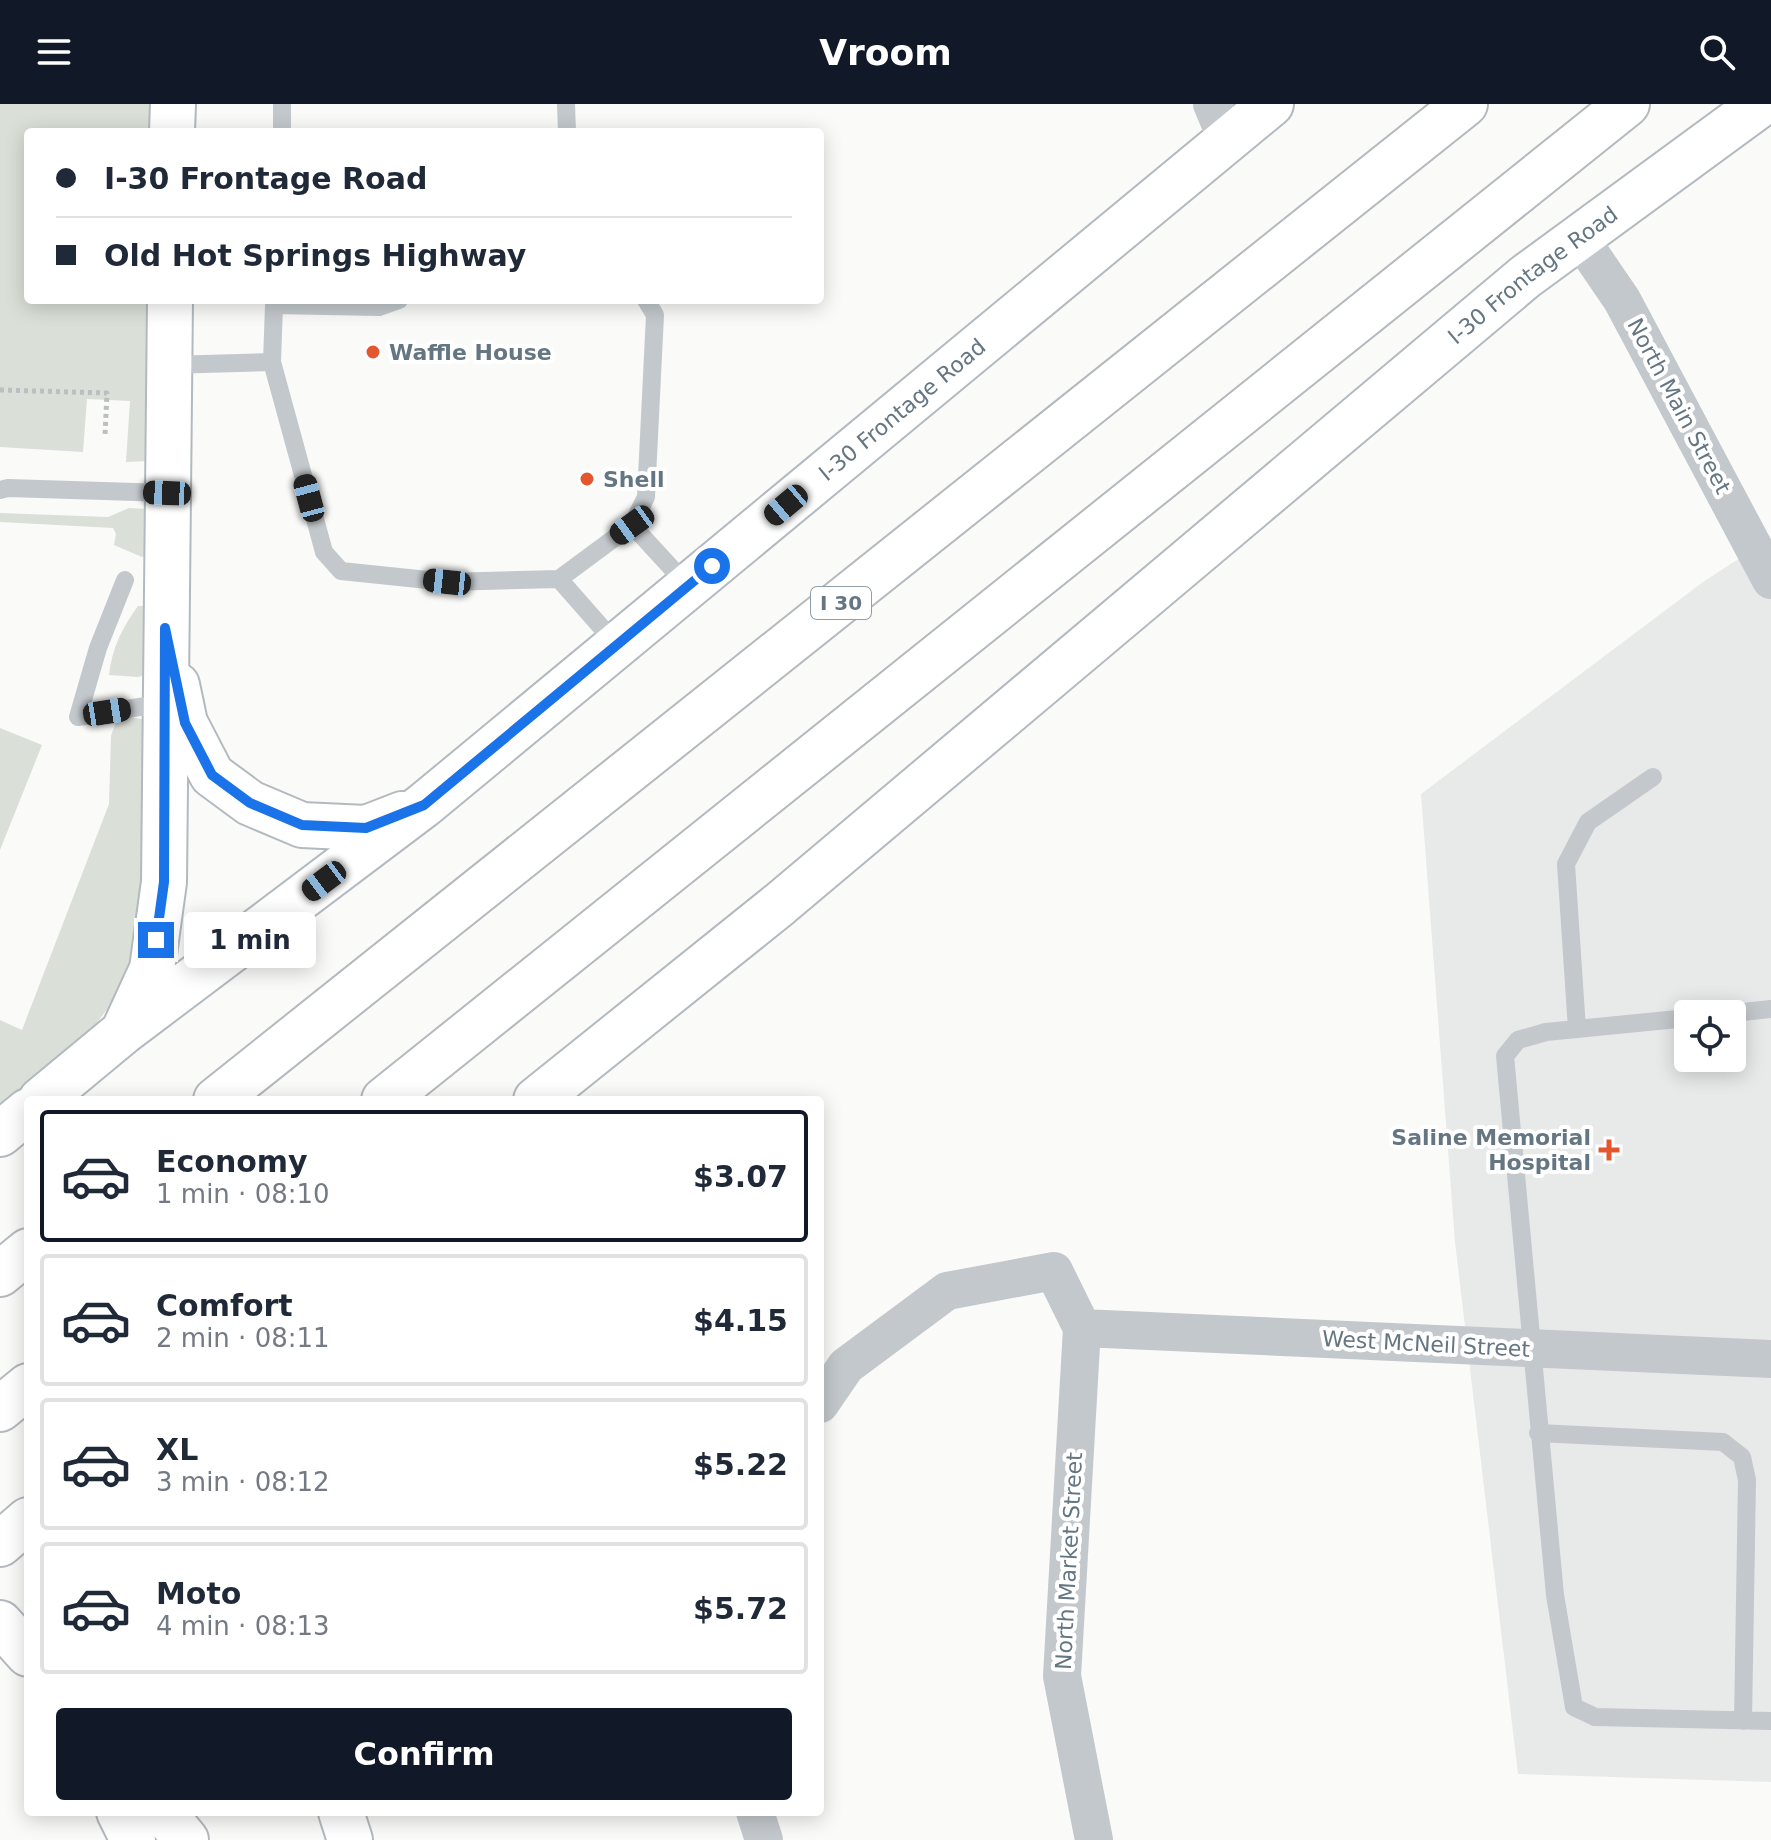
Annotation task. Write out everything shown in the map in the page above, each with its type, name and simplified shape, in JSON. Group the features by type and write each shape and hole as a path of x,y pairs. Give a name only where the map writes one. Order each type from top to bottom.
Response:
{"main road":[{"path":"172,128 173,104"},
{"name":"I-30 Frontage Road","path":"46,1096 123,1032 424,805 617,645 1219,122 1271,104"},
{"name":"I 30","path":"221,1096 1465,104"},
{"path":"389,1096 1627,104"},
{"name":"I-30 Frontage Road","path":"541,1096 780,904 1525,277 1761,104"},
{"path":"123,1032 152,969 164,882 170,304"},
{"path":"165,628 185,723 212,775 250,803 302,825 366,828 424,805"},
{"path":"0,1134 24,1114"},
{"path":"0,1274 24,1254"},
{"path":"0,1409 24,1389"},
{"path":"0,1544 24,1523"},
{"path":"0,1623 24,1650"},
{"path":"121,1816 133,1840"},
{"path":"166,1816 186,1840"},
{"path":"342,1816 350,1840"}],"street":[{"name":"North Main Street","path":"1579,237 1622,300 1771,580"},
{"path":"824,1398 846,1366 947,1291 1054,1271 1082,1328"},
{"name":"West McNeil Street","path":"1082,1328 1771,1359"},
{"name":"North Market Street","path":"1082,1328 1062,1676 1094,1840"},
{"path":"756,1816 764,1840"}],"lane":[{"path":"282,104 282,128"},
{"path":"566,104 567,128"},
{"path":"388,304 379,307 274,305 272,362 324,552 341,571 447,582 559,579 632,525 646,497 655,315 648,304"},
{"path":"168,365 272,362"},
{"path":"0,490 167,493"},
{"path":"632,525 688,586"},
{"path":"559,579 617,645"},
{"path":"125,580 98,648 78,717 164,703"},
{"path":"1577,1029 1566,864 1588,822 1653,777"},
{"path":"1746,1012 1771,1009"},
{"path":"1674,1019 1546,1032 1518,1040 1505,1056 1555,1595 1574,1707 1595,1717 1771,1721"},
{"path":"1538,1433 1723,1442 1742,1457 1747,1480 1743,1721"}],"path":[{"path":"0,390 107,393 105,435"}],"shaded area":[{"path":"0,104 162,104 166,128 24,128 24,304 165,304 147,461 126,462 130,401 87,399 83,452 0,447"},
{"path":"129,508 147,509 159,550 142,557 114,545 116,534 113,528 0,522 0,513 108,517"},
{"name":"Saline Memorial Hospital","path":"1771,538 1771,1782 1518,1774 1455,1242 1421,794 1703,582"},
{"path":"138,606 148,606 145,675 109,675 119,639"},
{"path":"124,716 147,720 157,867 125,986 85,1038 0,1105 0,1020 22,1030 109,804 111,736 116,722"},
{"path":"0,728 42,745 0,850"}],"place":[{"name":"Waffle House","path":"373,352"},
{"name":"Shell","path":"587,479"},
{"name":"Saline Memorial Hospital","path":"1609,1150"}],"route":[{"path":"156,940 164,882 165,628 185,723 212,775 250,803 302,825 366,828 424,805 712,566"}]}
